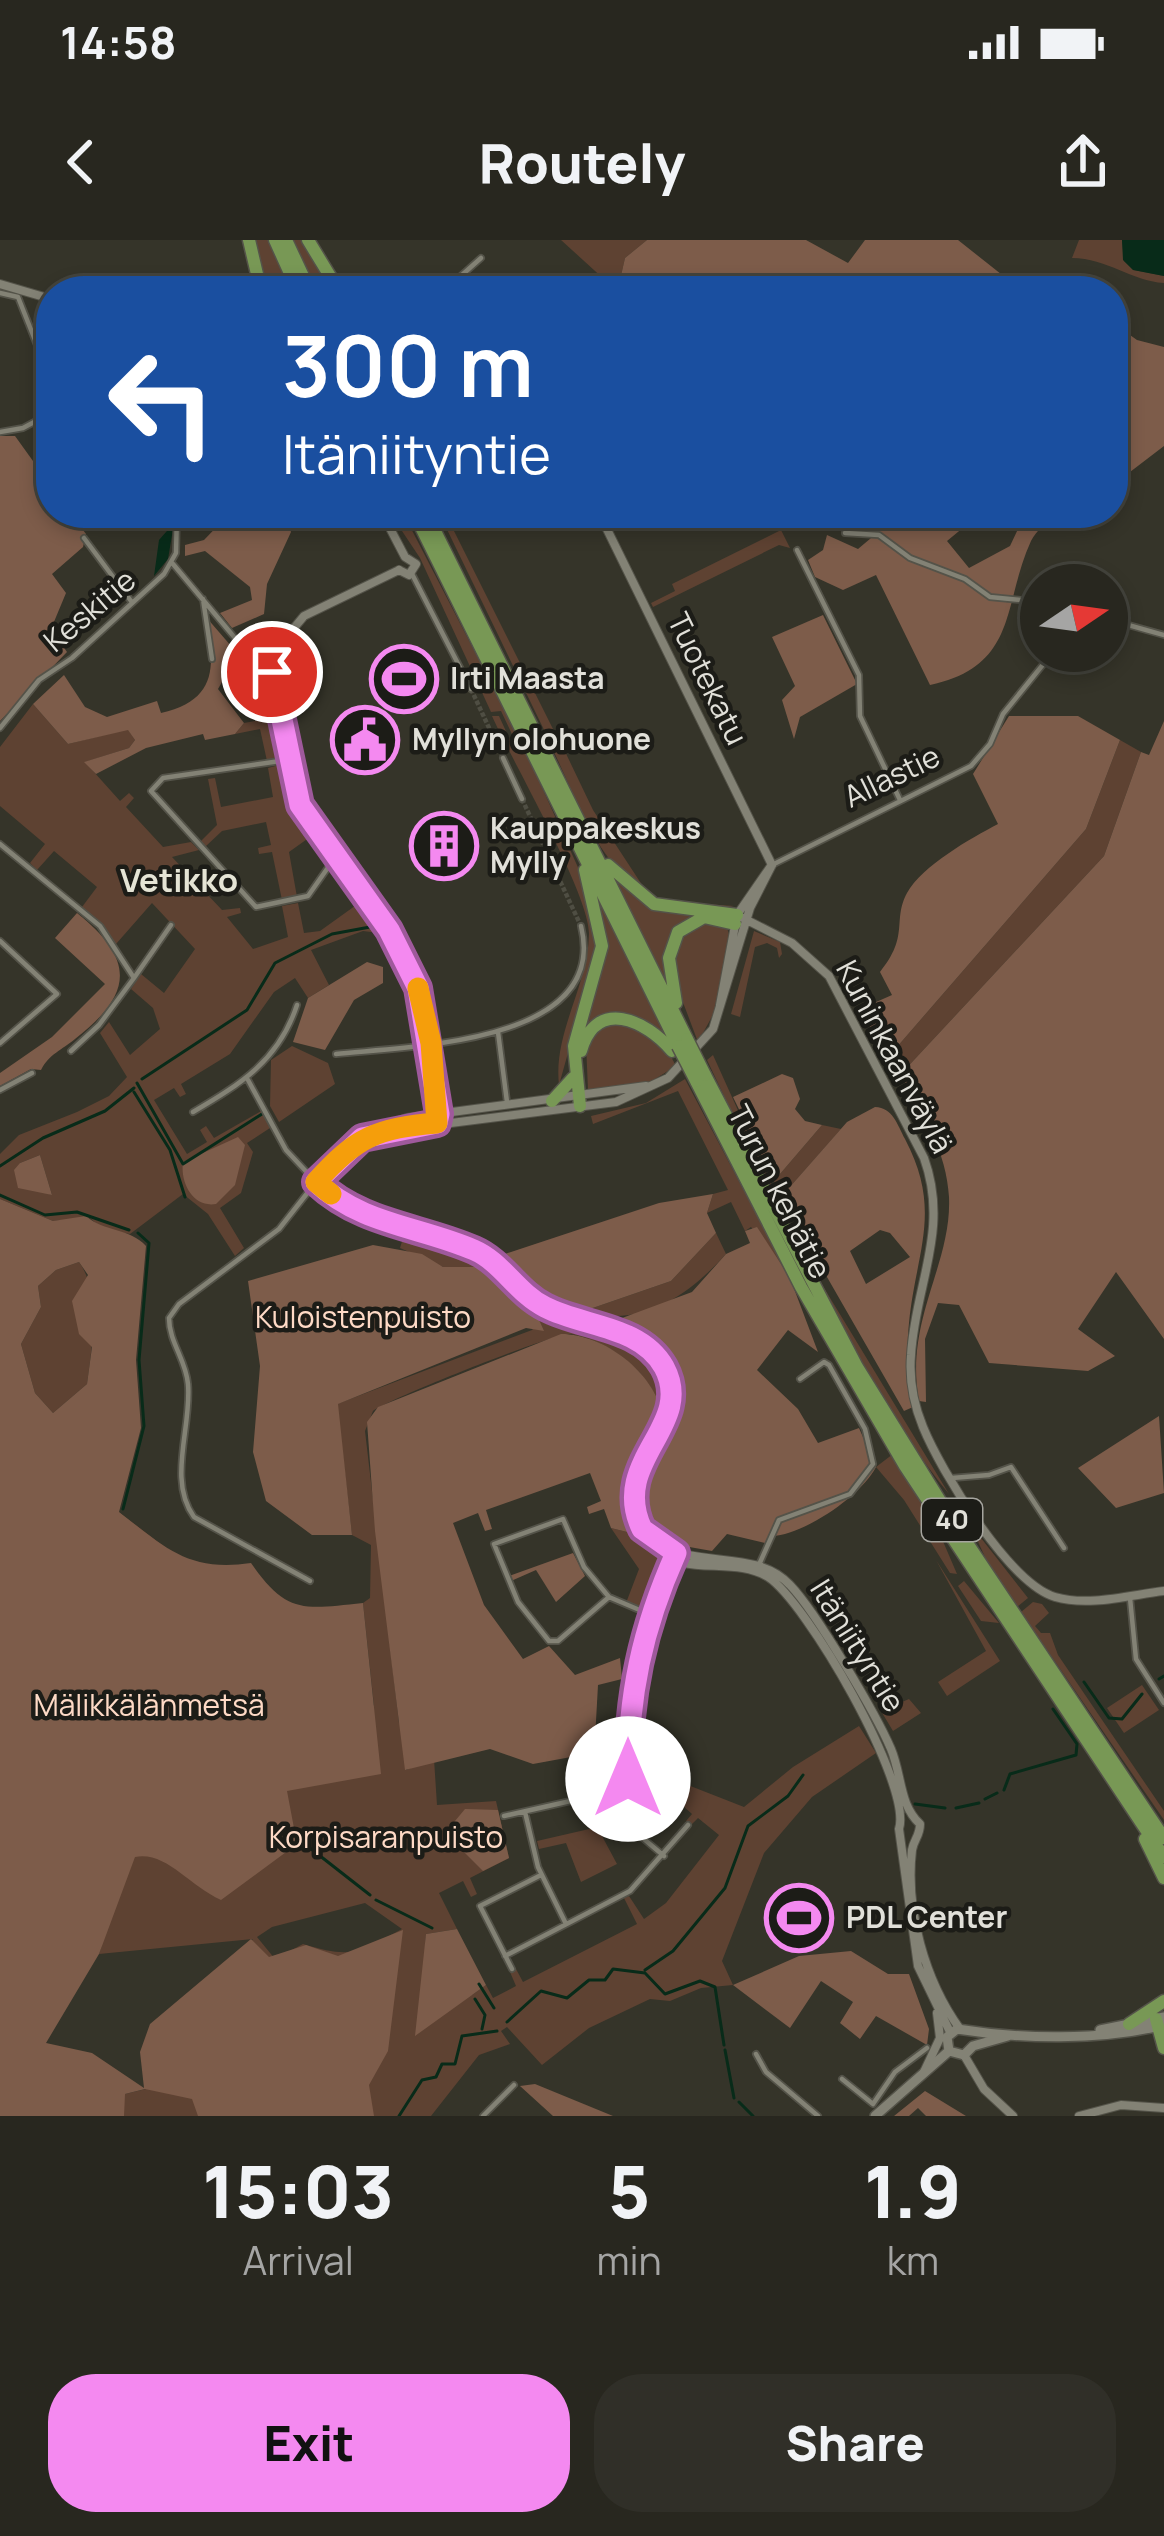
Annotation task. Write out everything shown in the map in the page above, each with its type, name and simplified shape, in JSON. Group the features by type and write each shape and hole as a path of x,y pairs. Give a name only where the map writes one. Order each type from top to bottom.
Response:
{"highway":[{"path":"249,240 257,276"},
{"path":"275,240 291,276"},
{"path":"286,240 303,276"},
{"path":"308,240 329,276"},
{"name":"Turun kehätie","path":"422,528 679,1046 701,1078 857,1367 1164,1834"},
{"name":"Turun kehätie","path":"435,528 589,840 679,1046"},
{"path":"572,829 602,937 600,963 574,1046 580,1100"},
{"path":"589,840 619,880 646,900 739,920"},
{"path":"679,1046 670,977 673,941 698,919 739,920"},
{"path":"580,1100 580,1053 586,1036 603,1022 635,1020 679,1046"},
{"path":"552,1101 574,1077"},
{"name":"Turun kehätie","path":"701,1078 849,1372 1164,1857"},
{"path":"1126,1800 1164,1878"},
{"path":"1129,2024 1164,2001"},
{"path":"1161,2022 1164,2048"}],"main road":[{"path":"1095,2032 1161,2022"},
{"path":"874,2116 963,2035 1095,2032 1161,2022"},
{"path":"949,2050 964,2055 963,2035"}],"street":[{"path":"460,276 481,257"},
{"path":"0,284 36,295"},
{"path":"0,293 18,297 36,342"},
{"path":"0,432 36,421"},
{"name":"Keskitie","path":"0,728 33,686 172,564 176,528"},
{"path":"390,528 405,556 416,562 412,574 471,689"},
{"name":"Tuotekatu","path":"606,528 772,865"},
{"path":"845,533 879,535 910,558 965,579 990,597 1020,600"},
{"path":"84,538 131,602"},
{"path":"796,550 859,675 860,716 900,800"},
{"path":"405,556 399,570 304,616 279,646 272,677 300,805 404,959 418,988 436,1117"},
{"path":"172,564 248,653 272,665"},
{"path":"399,570 412,574"},
{"path":"203,599 212,659"},
{"path":"1128,625 1164,634"},
{"name":"Allastie","path":"739,920 757,880 772,865 971,766 1037,672"},
{"path":"245,697 256,681 272,677"},
{"path":"503,758 522,799"},
{"path":"287,760 163,778 152,791 256,907 308,896 337,857"},
{"path":"0,844 100,926 134,978"},
{"path":"508,1110 552,1101 616,1102 658,1083 691,1059 720,1013 739,920"},
{"name":"Kuninkaanväylä","path":"739,920 792,943 829,976 924,1158 936,1222 914,1331 912,1383 924,1430 952,1478 1012,1567 1036,1588 1077,1600 1164,1591"},
{"path":"71,1051 99,1025 171,925"},
{"path":"336,1054 498,1032 567,995 580,966 581,926"},
{"path":"0,941 57,994 0,1043"},
{"path":"193,1112 248,1080 284,1040 297,1005"},
{"path":"498,1032 508,1110"},
{"path":"0,1090 32,1073"},
{"path":"248,1080 286,1150 316,1182 381,1222 481,1253 543,1306 650,1348 667,1375 671,1399 634,1480 633,1508 656,1549 757,1569 779,1520 850,1494 872,1468 865,1429 829,1366 824,1362 800,1378"},
{"path":"310,1582 259,1550 212,1531 188,1510 181,1480 190,1424 188,1384 169,1318 179,1304 279,1229 316,1182 362,1138 436,1117 580,1100"},
{"path":"952,1478 989,1475 1011,1467 1064,1548"},
{"path":"609,1597 558,1641 549,1641 518,1602 494,1544 563,1519 584,1567 609,1597 650,1614"},
{"path":"664,1856 632,1829 630,1694 650,1614 675,1556"},
{"name":"Itäniityntie","path":"757,1569 788,1582 886,1738 913,1818 921,1828 910,1838 891,1769 876,1736 787,1594 757,1569"},
{"path":"1129,1595 1136,1659 1164,1703"},
{"path":"504,1816 628,1788"},
{"path":"525,1812 542,1875 566,1924"},
{"path":"902,1821 913,1818"},
{"path":"505,1956 630,1891 688,1825"},
{"path":"910,1838 918,1966 935,2006 940,2034 924,2073"},
{"path":"910,1838 925,1964 937,1995 963,2035"},
{"path":"512,1969 480,1906 542,1875"},
{"path":"935,2006 963,2035"},
{"path":"842,2079 873,2104 888,2081 927,2048"},
{"path":"757,2054 766,2072 818,2116"},
{"path":"964,2055 984,2089 1013,2116"},
{"path":"888,2081 902,2093"},
{"path":"483,2116 514,2085"},
{"path":"1079,2116 1121,2105 1164,2108"}],"green space":[{"path":"253,240 271,240 287,276 261,276"},
{"path":"293,240 304,240 326,276 309,276"},
{"path":"561,240 647,240 625,258 621,276 601,276"},
{"path":"647,240 806,240 848,263 865,240 958,240 1003,276 621,276 625,258"},
{"path":"1079,240 1122,240 1124,261 1134,270 1164,276 1164,283 1072,258"},
{"path":"1128,334 1164,347 1164,446 1128,474"},
{"path":"0,436 15,436 36,465 36,528 81,528 86,534 83,547 52,574 66,593 51,629 67,652 0,721"},
{"path":"216,528 290,528 267,584 264,614 232,628 220,613 252,600 250,587 205,551 185,556 185,545 204,540"},
{"path":"400,528 411,528 524,747 518,747 501,711 491,712 420,558"},
{"path":"446,528 452,528 555,733 547,736"},
{"path":"883,528 963,528 947,541 969,568 1010,546 1017,528 1041,528 1020,564 1003,629 993,648 959,676 930,685 876,575 843,590 815,577 808,560 823,550 827,535 858,549"},
{"path":"781,530 790,548 779,545 653,607 651,603 675,591 672,584"},
{"path":"823,615 857,684 800,717 794,739 782,700 795,686 772,637"},
{"path":"206,617 238,654 218,689 244,723 235,734 205,740 203,734 146,748 96,774 84,762 129,748 135,740 128,730 68,744 33,704 64,675 85,707 107,717 157,701 161,713 180,707 203,690 208,678 211,651"},
{"path":"33,704 68,744 128,729 135,740 129,748 85,762 120,801 129,793 134,798 126,807 163,847 191,842 199,850 172,857 222,910 240,908 241,913 227,917 253,949 288,937 282,906 298,903 304,933 320,931 359,903 379,933 363,931 311,950 329,985 308,998 295,978 274,992 230,1054 181,1084 186,1094 180,1097 174,1088 154,1100 187,1154 207,1142 200,1130 206,1126 214,1138 263,1110 270,1128 247,1143 253,1152 241,1193 220,1208 244,1248 235,1256 208,1214 183,1194 130,1234 102,1229 90,1218 53,1221 0,1199 0,1154 19,1135 109,1096 127,1077 100,1033 109,1022 130,1055 160,1029 153,1008 131,989 141,974 164,993 195,949 152,903 116,944 82,907 97,887 54,851 37,870 30,863 45,844 0,806 0,747","holes":["40,1155 52,1195 40,1191 20,1163"]},
{"path":"492,716 499,716 516,753 526,752 581,874 598,946 559,1085 561,1046 587,954 586,915 564,859"},
{"path":"1009,716 1078,716 1120,740 1086,829 890,1055 858,1010 892,995 880,972 895,948 903,903 914,883 948,854 998,824 973,774"},
{"path":"270,718 278,759 267,761 260,729 235,734 244,723"},
{"path":"1164,721 1164,1339 1116,1272 1078,1329 1115,1356 1088,1371 989,1363 959,1305 938,1303 925,1339 926,1402 919,1401 918,1345 943,1246 949,1197 939,1149 900,1075 1104,856 1141,752 1149,755"},
{"path":"559,739 593,810 647,893 620,872 587,824 549,742"},
{"path":"1120,740 1141,752 1104,856 900,1075 890,1055 1086,829"},
{"path":"279,765 295,816 310,837 289,852 297,897 282,900 272,852 259,854 258,848 271,845 266,822 222,831 205,847 200,842 217,825 208,779 215,778 221,807 273,797 268,768"},
{"path":"615,880 654,908 709,913 680,927 669,992"},
{"path":"593,885 670,1040 642,1023 616,1018 593,1024 576,1053 600,975"},
{"path":"665,901 734,906 697,907"},
{"path":"77,913 110,946 118,962 117,992 94,1023 41,1070 31,1069 0,1086 0,1073 52,1037 105,984 55,938"},
{"path":"698,921 727,927 729,935 714,1013 698,1042 673,976 675,942"},
{"path":"754,931 780,942 782,954 779,958 777,948 767,943 755,947 740,1017 731,1014"},
{"path":"367,962 383,967 383,983 354,1000 325,1050 293,1042 308,998"},
{"path":"628,1021 669,1053 676,1066 647,1084 588,1090 586,1043 604,1024"},
{"path":"292,1046 328,1063 335,1084 279,1122 270,1106 271,1060"},
{"path":"713,1055 801,1250 949,1494 878,1393 816,1284 707,1060"},
{"path":"782,1074 793,1078 800,1099 795,1109 805,1121 822,1125 774,1181 733,1097"},
{"path":"685,1079 790,1278 751,1227 745,1231 731,1202 707,1213 713,1194 728,1190 678,1091 593,1124 591,1116 646,1103"},
{"path":"875,1107 890,1114 923,1188 924,1231 908,1334 913,1407 904,1411 781,1197 847,1122","holes":["880,1230 890,1233 910,1257 866,1284 850,1251"]},
{"path":"822,1125 841,1129 781,1197 774,1181"},
{"path":"238,1137 245,1145 235,1185 216,1204 201,1202 186,1186 183,1162"},
{"path":"40,1155 52,1195 18,1188 14,1170"},
{"path":"713,1194 707,1213 716,1233 671,1281 584,1311 545,1296 499,1256 659,1203"},
{"name":"Mälikkälänmetsä","path":"0,1199 53,1221 86,1216 146,1246 136,1360 141,1428 119,1512 165,1546 194,1560 251,1563 275,1592 298,1605 363,1603 381,1774 287,1791 297,1844 221,1900 157,1859 135,1857 99,1954 46,2043 92,2053 144,2088 140,2052 150,2024 251,1939 269,1957 306,1945 338,1956 403,1930 388,2051 369,2085 374,2116 198,2116 192,2099 145,2089 125,2094 124,2116 0,2116","holes":["79,1262 88,1275 72,1301 79,1334 92,1347 87,1384 53,1413 35,1393 21,1344 41,1307 38,1286 56,1270"]},
{"path":"757,1227 790,1278 818,1352 788,1330 757,1370 798,1409 818,1443 859,1428 876,1467 831,1512 800,1529 772,1536 769,1544 727,1534 712,1551 678,1545 653,1528 645,1502 650,1475 682,1390 679,1364 658,1341 614,1321 692,1292 726,1254 750,1243 745,1231"},
{"path":"716,1233 726,1254 680,1295 644,1312 605,1315 584,1311 671,1281"},
{"path":"404,1235 474,1253 486,1262 481,1267 443,1267 400,1248"},
{"name":"Kuloistenpuisto","path":"373,1245 422,1254 443,1267 481,1267 532,1304 544,1331 526,1328 338,1404 352,1535 312,1535 266,1501 253,1452 260,1366 248,1281"},
{"path":"79,1262 93,1304 87,1384 53,1413 35,1393 21,1344 41,1307 38,1286 56,1270"},
{"name":"Korpisaranpuisto","path":"532,1304 643,1350 657,1365 664,1386 663,1415 651,1387 629,1362 601,1344 571,1334 506,1354 385,1404 373,1411 365,1431 399,1723 406,1727 406,1770 434,1759 437,1805 496,1801 509,1858 470,1878 477,1894 471,1897 463,1881 439,1893 457,1929 426,1934 425,1953 472,1995 486,1985 493,1998 516,1986 510,1972 516,1969 523,1982 637,1924 624,1898 629,1896 644,1919 666,1903 719,1835 698,1818 691,1825 686,1821 692,1814 683,1806 633,1823 634,1736 647,1769 744,1807 793,1767 859,1726 876,1753 812,1797 764,1853 722,1961 733,1985 701,1988 670,2001 650,1999 589,2028 542,2065 507,2027 501,2031 510,2044 479,2055 431,2116 0,2116 0,1422 374,1706 363,1603 370,1598 371,1545 352,1535 337,1404 532,1330 542,1319","holes":["365,1903 402,1929 354,1951 303,1944 275,1959 257,1937 272,1927","253,1939 176,2008 146,2089 125,2094 97,2057 44,2043 102,1945 99,1954"]},
{"name":"Kuloistenpuisto","path":"561,1334 594,1341 625,1359 658,1399 663,1415 638,1458 629,1488 639,1535 611,1528 604,1509 589,1514 587,1507 601,1501 590,1473 486,1510 492,1529 485,1531 478,1513 453,1523 484,1605 523,1659 549,1646 575,1675 620,1658 622,1679 598,1685 595,1739 582,1755 533,1764 490,1749 405,1770 375,1531 367,1422 378,1407"},
{"path":"1159,1416 1164,1493 1116,1508 1078,1468"},
{"path":"893,1454 936,1525 957,1574 950,1573 904,1500 876,1467"},
{"path":"970,1524 1028,1598 1017,1607 990,1568"},
{"path":"611,1528 639,1535 663,1560 643,1608 626,1603 639,1569"},
{"path":"573,1553 585,1576 556,1602 536,1570 511,1581 509,1576"},
{"path":"936,1560 1000,1661 947,1696 938,1682 986,1651"},
{"path":"964,1581 999,1623 981,1621 958,1586"},
{"path":"1033,1602 1049,1613 1035,1626 1041,1633 1050,1633 1058,1655 1164,1811 1164,1820 1021,1612"},
{"path":"1142,1685 1159,1710 1124,1733 1107,1708"},
{"path":"909,1699 921,1713 893,1731 881,1711"},
{"path":"465,1809 498,1810 509,1858 483,1871 445,1833"},
{"path":"624,1821 626,1827 602,1836 617,1864 581,1882 566,1843 539,1849 537,1841"},
{"path":"457,1929 486,1985 415,2036 426,1934"},
{"path":"851,1951 888,1974 909,1974 929,2029 927,2045 876,2016 860,2039 840,2023 853,2002 821,1981 790,2028 733,1985 799,1956"},
{"path":"535,2084 613,2116 553,2116 520,2086"},
{"path":"925,2091 966,2116 926,2116 918,2108 909,2116 894,2116"}],"shaded area":[{"path":"1122,240 1164,240 1164,276 1133,270 1123,260"},
{"path":"173,528 168,559 154,576 159,540"}],"waterway":[{"path":"142,1079 247,1010 275,963 332,934 370,927"},
{"path":"137,1083 183,1164 262,1114"},
{"path":"0,1166 43,1138 105,1111 134,1088"},
{"path":"134,1092 170,1150 185,1197"},
{"path":"0,1195 45,1215 77,1212 129,1230"},
{"path":"123,1509 144,1426 139,1360 149,1243 138,1233"},
{"path":"1159,1679 1164,1676"},
{"path":"1084,1682 1109,1718 1122,1719 1142,1694"},
{"path":"1004,1790 1010,1774 1076,1755 1077,1744 1053,1709"},
{"path":"645,1970 673,1951 725,1888 748,1826 788,1796 803,1775"},
{"path":"985,1799 997,1793"},
{"path":"956,1808 979,1803"},
{"path":"915,1804 945,1808"},
{"path":"301,1841 370,1895"},
{"path":"376,1900 432,1928"},
{"path":"507,2022 541,1991 567,1998 589,1980 605,1980 613,1969 645,1973 665,1994 700,1981 715,1987 724,2045"},
{"path":"479,1984 494,2008"},
{"path":"475,1999 485,2015 482,2029"},
{"path":"399,2116 422,2080 436,2077 442,2064 455,2064 462,2036 497,2031"},
{"path":"725,2050 734,2098"},
{"path":"739,2102 753,2116"}],"tunnel":[{"path":"471,689 503,758"},
{"path":"522,799 580,924"}],"slow traffic":[{"path":"331,1194 316,1182 350,1145 380,1132 437,1123 431,1043 418,988"}],"place":[{"name":"Irti Maasta","path":"404,679"},
{"name":"Myllyn olohuone","path":"365,740"},
{"name":"Kauppakeskus Mylly","path":"444,846"},
{"name":"PDL Center","path":"799,1918"}],"district":[{"name":"Vetikko","path":"179,880"}],"route":[{"path":"272,672 300,805 389,930 418,988 431,1043 439,1114 437,1123 356,1141 316,1182 381,1222 481,1253 527,1296 551,1310 640,1342 656,1355 669,1380 667,1417 637,1468 632,1490 642,1529 676,1553 650,1614 634,1670 628,1779"}]}
